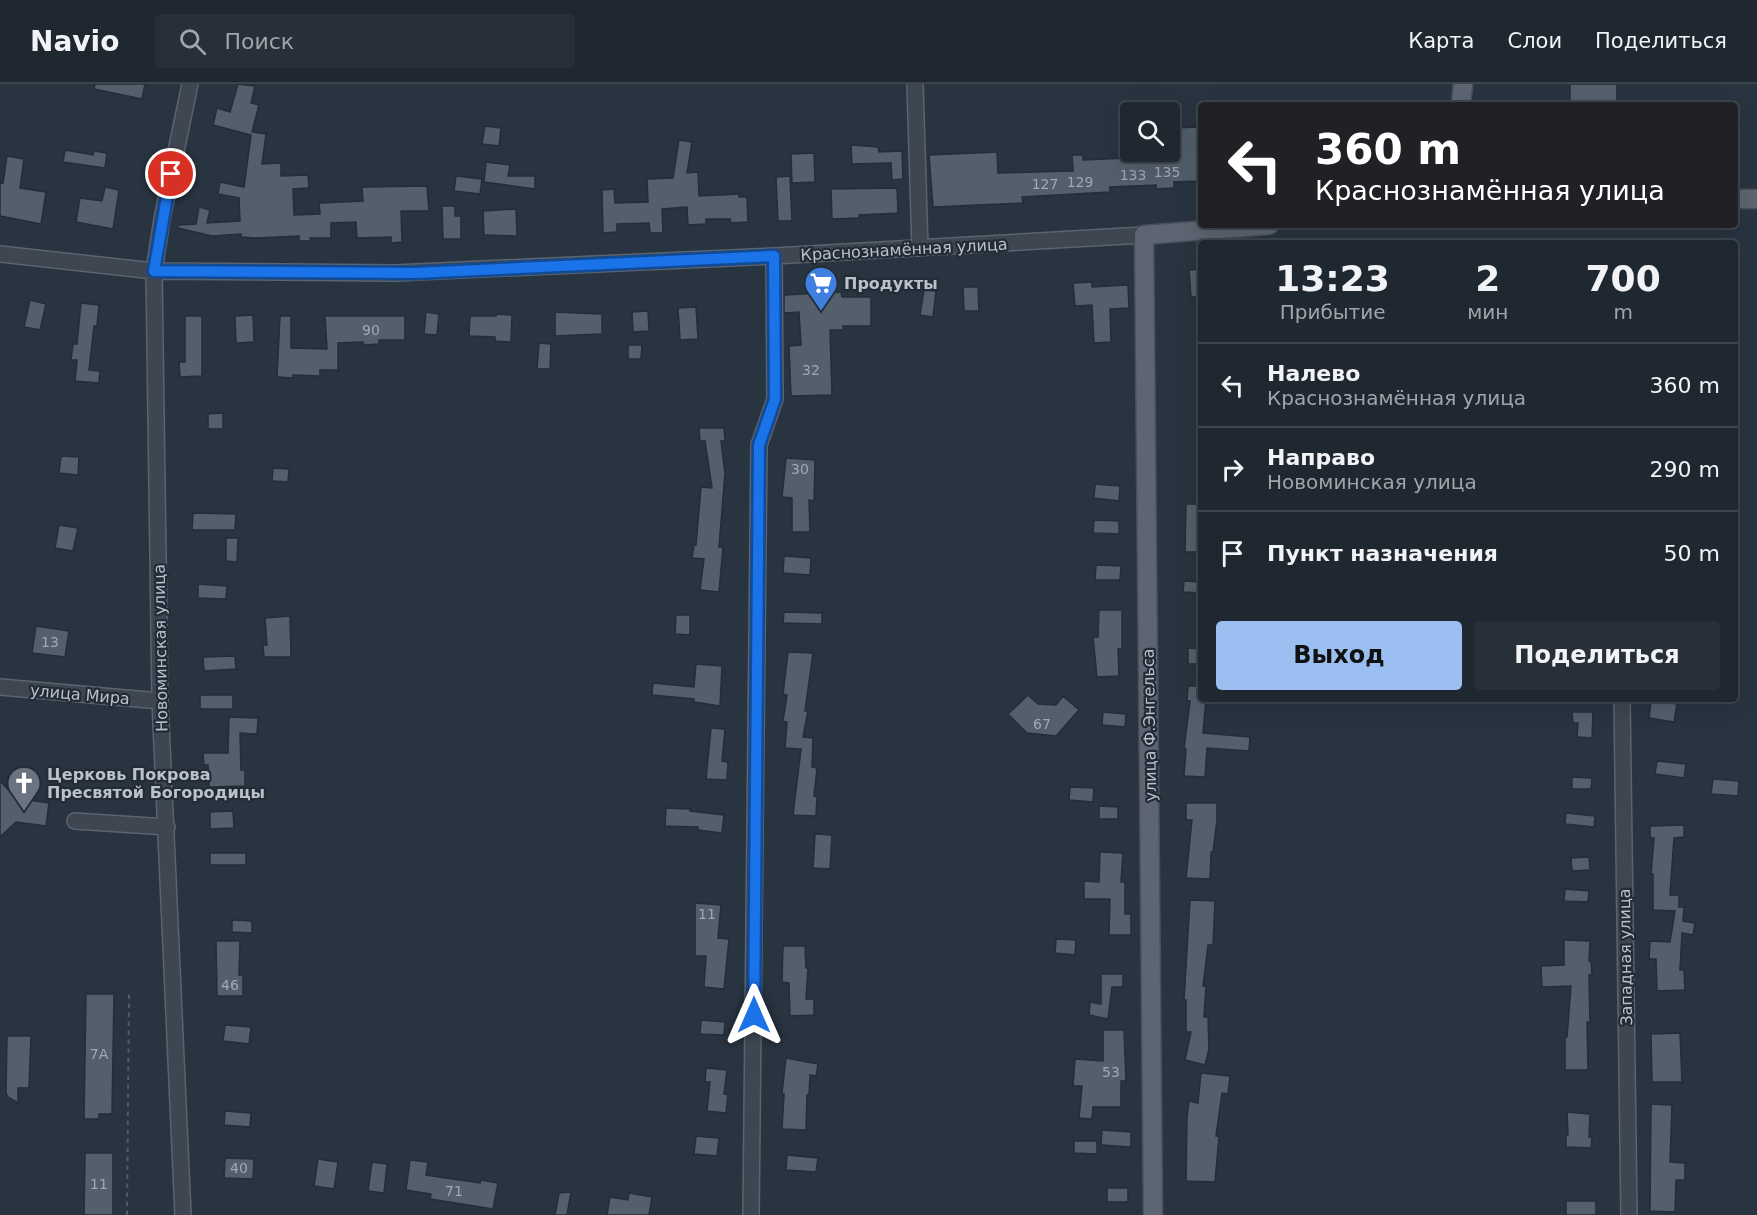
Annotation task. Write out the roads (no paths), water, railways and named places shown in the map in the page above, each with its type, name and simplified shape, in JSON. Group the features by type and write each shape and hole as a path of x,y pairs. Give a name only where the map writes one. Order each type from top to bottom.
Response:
{"main road":[{"path":"1461,102 1463,84"},
{"path":"1738,200 1757,199"},
{"name":"Краснознамённая улица","path":"1144,235 1232,228"},
{"name":"улица Ф.Энгельса","path":"1144,235 1153,1215"}],"street":[{"name":"Новоминская улица","path":"183,1215 160,701 154,271 162,219 190,84"},
{"path":"915,84 920,248"},
{"name":"Краснознамённая улица","path":"0,254 154,271 405,273 774,256 1144,235"},
{"path":"751,1215 759,445 775,399 774,256"},
{"name":"улица Мира","path":"0,687 160,701"},
{"name":"Западная улица","path":"1622,702 1629,1215"},
{"path":"75,821 167,827"}],"place":[{"name":"Продукты","path":"821,312"},
{"name":"Церковь Покрова Пресвятой Богородицы","path":"24,812"}]}
